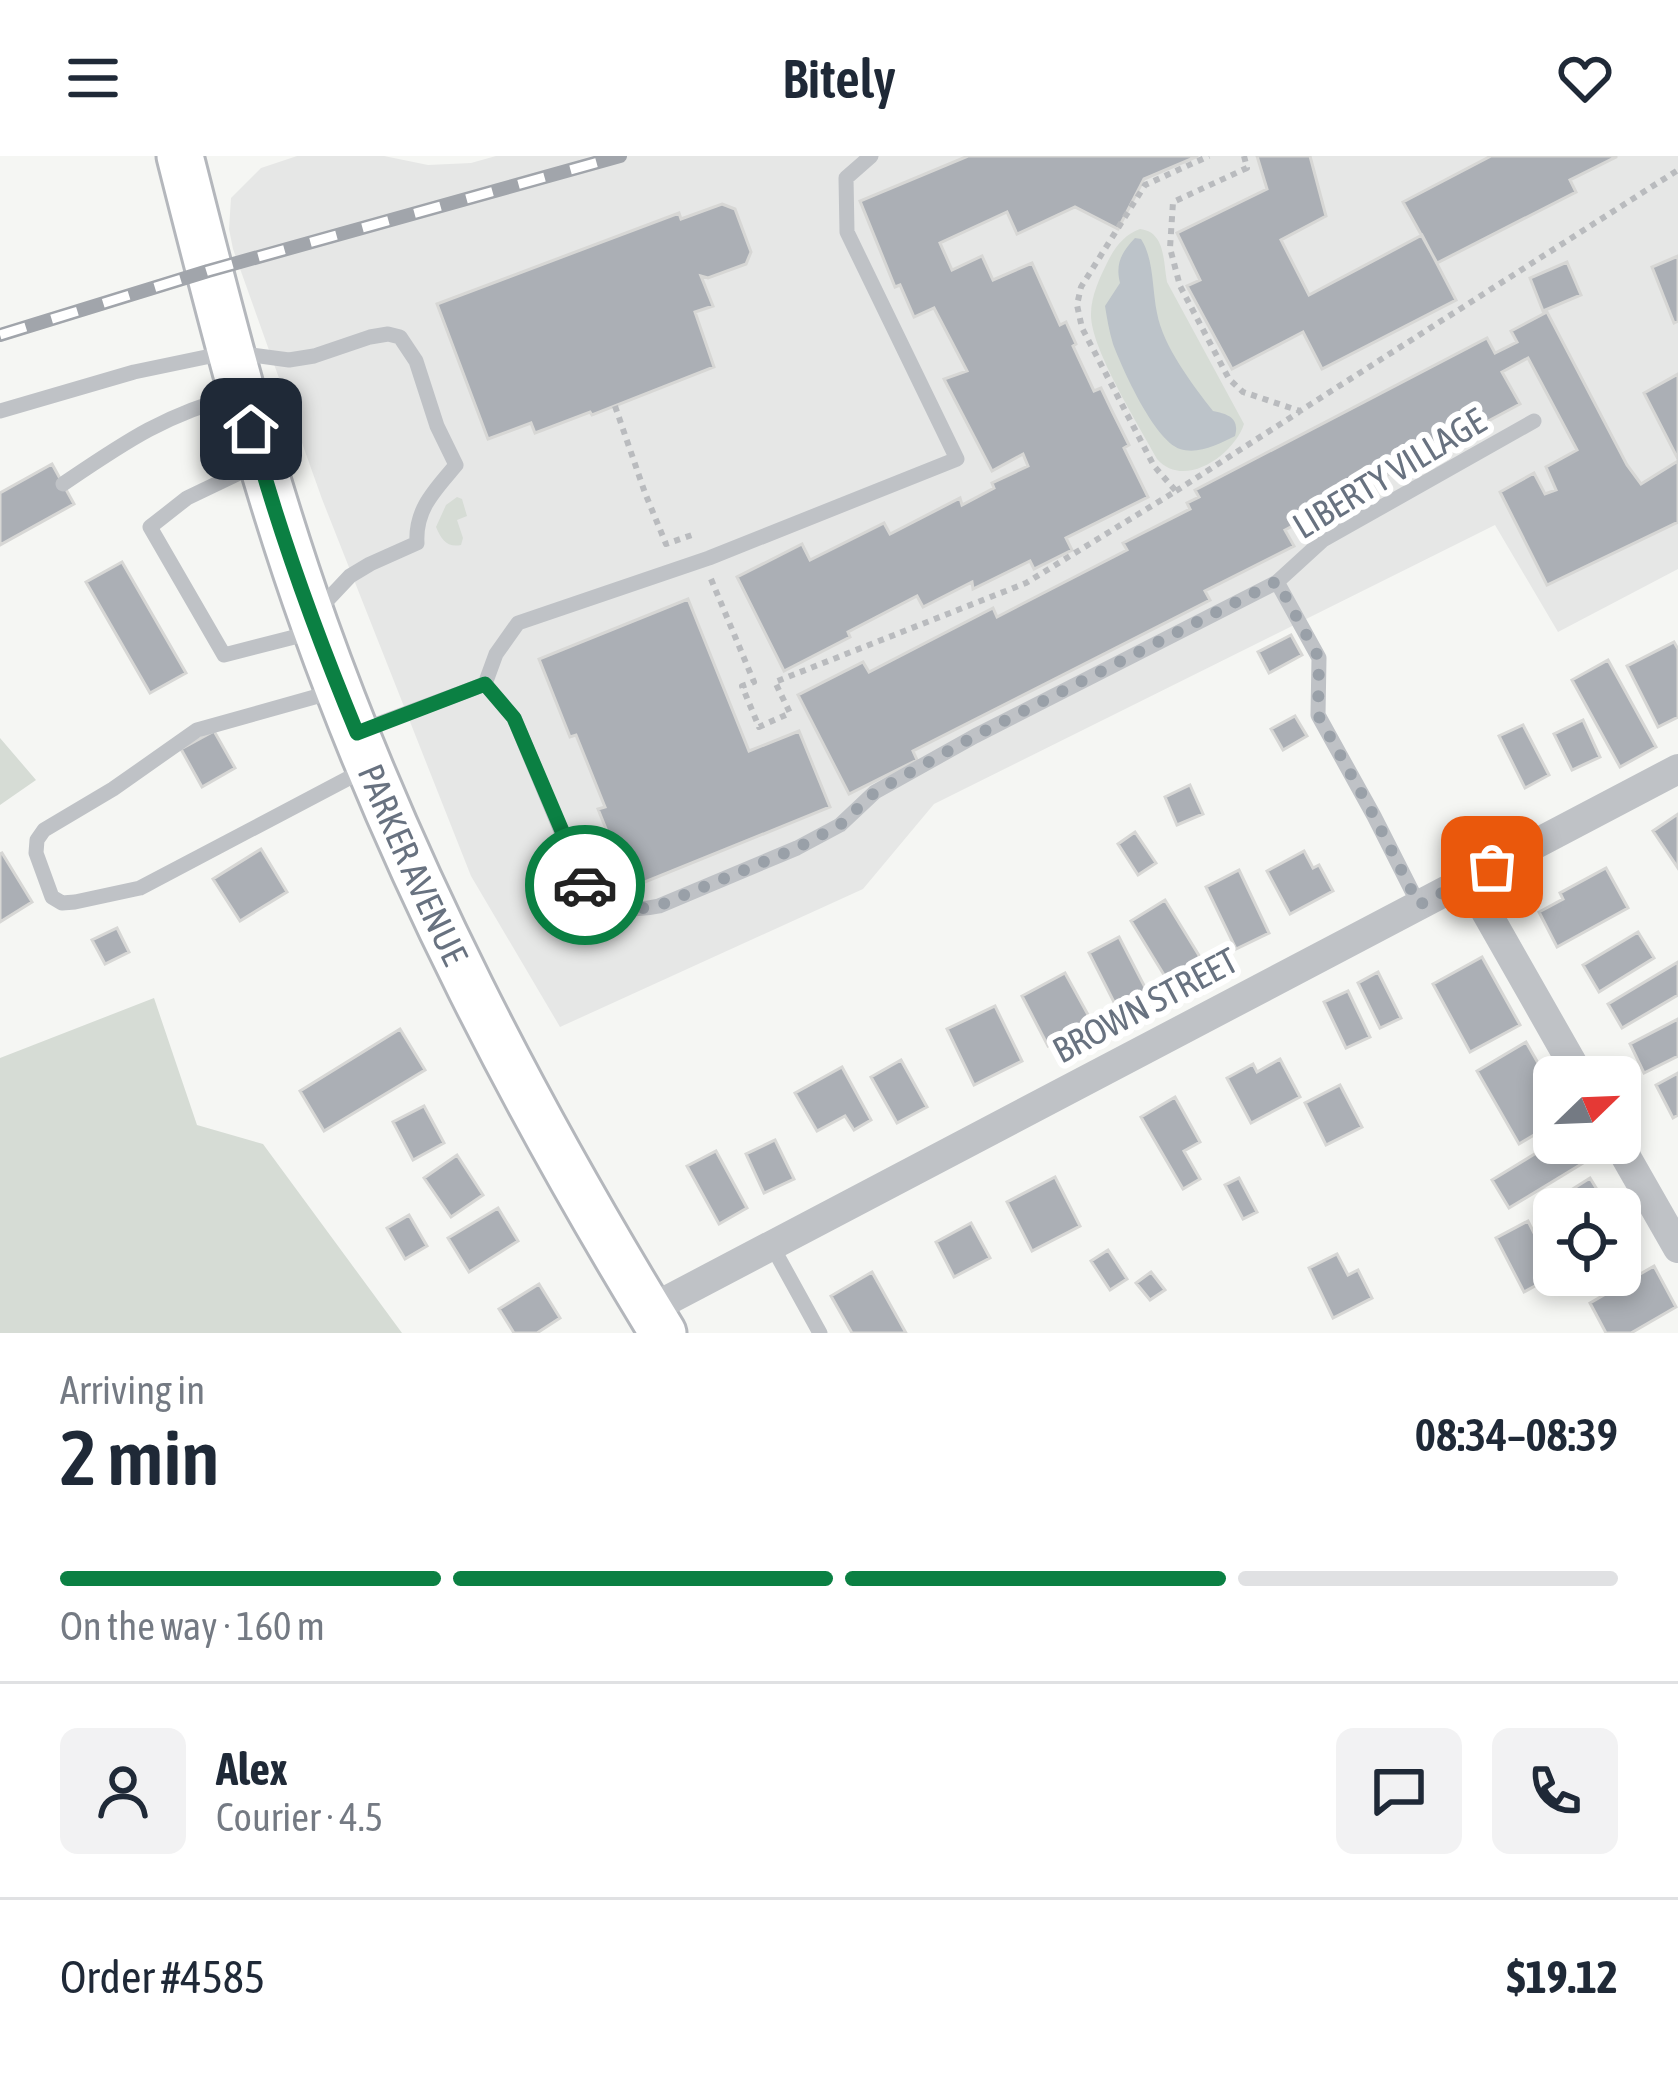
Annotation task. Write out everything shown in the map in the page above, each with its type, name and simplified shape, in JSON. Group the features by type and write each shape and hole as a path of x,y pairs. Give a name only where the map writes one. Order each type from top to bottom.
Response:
{"main road":[{"name":"PARKER AVENUE","path":"180,156 261,463 339,690 460,970 656,1322"}],"street":[{"name":"BROWN STREET","path":"656,1322 772,1246 1678,769"},
{"path":"1468,880 1568,1056"},
{"path":"1630,1164 1678,1248"}],"lane":[{"path":"339,690 197,730 44,830 36,853 52,897 62,903 75,902 140,888 364,750 485,684 496,654 518,623 703,560 957,459 847,232 846,178 871,156"},
{"path":"0,411 134,372 236,373 314,356 370,337 400,337 416,362 437,426 456,464 422,507 417,543 350,576 314,624 224,655 150,527 187,498 261,463"},
{"path":"63,484 236,373"},
{"name":"LIBERTY VILLAGE","path":"485,684 514,718 584,884 598,899 640,910 658,906 840,825 875,792 1277,581 1323,540 1534,422"},
{"name":"LIBERTY VILLAGE","path":"1277,581 1319,658 1318,715 1419,905"},
{"path":"772,1246 820,1333"}],"path":[{"path":"1176,491 1154,466 1110,384 1082,328 1077,305 1081,287 1144,185 1209,156"},
{"path":"1244,156 1247,168 1173,202 1170,248 1180,286 1229,379 1243,392 1300,411"},
{"path":"614,406 667,544 692,535 754,682 742,686 759,727 790,713 775,682 1026,583 1678,170"}],"shaded area":[{"path":"297,156 384,156 428,165 471,163 496,156 1678,156 1678,569 1558,632 1495,525 934,804 863,889 560,1027 471,876 322,499 233,249 231,198 261,168"},
{"path":"1140,229 1159,242 1167,282 1244,424 1230,447 1194,470 1168,468 1157,459 1107,366 1093,329 1093,300 1105,267 1121,242"},
{"path":"1135,238 1141,239 1148,256 1160,326 1172,351 1213,411 1228,415 1236,425 1235,436 1201,450 1180,449 1160,432 1113,344 1105,306 1120,283 1121,258"},
{"path":"457,497 467,516 457,520 463,538 456,546 445,542 436,527 446,505"},
{"path":"0,738 36,780 0,805"},
{"path":"154,998 197,1125 263,1144 402,1333 0,1333 0,1058"}],"building":[{"path":"968,156 1198,156 1144,179 1118,229 1075,207 1017,234 1007,212 940,243 952,270 982,256 993,280 1032,263 1060,325 1066,322 1094,391 1101,388 1148,497 1066,538 1072,550 1034,569 1030,561 973,589 972,582 923,607 917,596 784,671 737,577 802,544 810,560 884,523 890,534 960,498 962,505 994,488 992,483 1028,466 1023,454 992,471 944,379 967,371 934,308 914,317 900,285 895,287 860,201"},
{"path":"1257,156 1310,156 1326,216 1281,240 1309,295 1422,235 1456,300 1322,369 1303,332 1232,369 1187,286 1200,280 1177,233 1267,189"},
{"path":"1491,156 1616,157 1570,180 1576,192 1437,263 1403,202"},
{"path":"722,204 735,209 751,252 746,264 708,278 701,276 713,306 695,312 714,367 592,415 535,433 531,423 488,439 437,304 679,213 681,219"},
{"path":"1678,256 1678,321 1674,323 1652,267"},
{"path":"1567,262 1581,295 1543,311 1530,278"},
{"path":"1547,312 1641,484 1678,461 1678,522 1547,585 1500,492 1534,473 1545,494 1556,490 1546,467 1577,450 1528,358 1502,372 1520,404 1285,530 1294,546 1205,591 1210,600 913,751 917,760 849,794 798,695 863,662 869,672 993,608 997,617 1127,550 1123,543 1190,509 1187,503 1199,497 1195,490 1487,338 1495,353 1517,342 1511,331"},
{"path":"1678,374 1678,459 1644,393"},
{"path":"52,464 74,504 0,545 0,493"},
{"path":"122,562 186,673 150,693 86,582"},
{"path":"688,599 749,751 799,731 830,807 630,888 598,809 605,807 539,659"},
{"path":"1291,635 1302,655 1269,673 1258,652"},
{"path":"1674,642 1678,649 1678,717 1658,727 1627,666"},
{"path":"1608,660 1656,747 1620,767 1572,680"},
{"path":"1295,716 1307,736 1283,750 1271,729"},
{"path":"1583,720 1600,757 1572,770 1554,734"},
{"path":"1523,725 1549,775 1525,788 1499,736"},
{"path":"214,731 235,768 202,787 181,749"},
{"path":"1190,785 1203,814 1177,825 1165,797"},
{"path":"1678,814 1678,868 1653,831"},
{"path":"1135,832 1156,863 1138,875 1118,844"},
{"path":"261,849 287,892 240,921 213,879"},
{"path":"1304,851 1313,868 1319,865 1333,891 1290,914 1267,871"},
{"path":"0,854 32,902 0,922"},
{"path":"1606,868 1628,908 1557,947 1539,912 1563,899 1560,893"},
{"path":"1239,870 1269,933 1236,949 1206,887"},
{"path":"1165,900 1203,962 1169,983 1131,921"},
{"path":"117,928 129,952 105,964 92,940"},
{"path":"1638,932 1654,958 1599,992 1583,965"},
{"path":"1119,937 1149,995 1118,1010 1089,953"},
{"path":"1482,957 1520,1025 1470,1052 1433,984"},
{"path":"1678,962 1678,995 1622,1028 1608,1004"},
{"path":"1378,972 1401,1018 1380,1028 1358,983"},
{"path":"1065,973 1092,1022 1048,1046 1022,996"},
{"path":"1348,991 1370,1037 1346,1048 1324,1002"},
{"path":"995,1006 1022,1061 974,1085 947,1029"},
{"path":"1678,1019 1678,1056 1644,1073 1641,1056 1636,1056 1630,1044"},
{"path":"400,1029 425,1070 324,1131 300,1091"},
{"path":"1526,1042 1534,1056 1533,1136 1519,1144 1477,1071"},
{"path":"1280,1059 1300,1097 1251,1123 1227,1078 1253,1064 1257,1072"},
{"path":"901,1060 927,1107 897,1123 871,1077"},
{"path":"842,1067 871,1120 854,1130 845,1116 817,1131 795,1093"},
{"path":"1678,1073 1678,1115 1673,1118 1656,1085"},
{"path":"1340,1085 1362,1127 1326,1145 1305,1103"},
{"path":"1175,1097 1200,1142 1184,1151 1200,1179 1183,1189 1141,1117"},
{"path":"424,1106 444,1143 413,1160 393,1122"},
{"path":"775,1140 794,1179 764,1193 746,1154"},
{"path":"716,1151 747,1208 719,1224 687,1166"},
{"path":"457,1155 483,1195 451,1217 424,1178"},
{"path":"1533,1155 1533,1164 1581,1164 1542,1188 1533,1188 1533,1193 1509,1208 1492,1180"},
{"path":"1055,1177 1080,1226 1032,1251 1007,1202"},
{"path":"1239,1178 1257,1212 1243,1219 1225,1185"},
{"path":"1590,1178 1596,1188 1574,1188"},
{"path":"498,1208 518,1241 469,1272 448,1238"},
{"path":"409,1215 427,1246 405,1259 387,1228"},
{"path":"1528,1221 1533,1231 1533,1287 1524,1292 1496,1238"},
{"path":"971,1223 990,1258 954,1277 936,1242"},
{"path":"1108,1250 1127,1279 1110,1290 1091,1261"},
{"path":"1337,1254 1348,1275 1358,1270 1372,1298 1333,1318 1309,1268"},
{"path":"1654,1266 1676,1307 1631,1333 1606,1333 1590,1303 1602,1296 1641,1296 1641,1274"},
{"path":"872,1272 906,1333 852,1333 831,1296"},
{"path":"1151,1272 1165,1290 1150,1300 1136,1283"},
{"path":"539,1284 560,1318 537,1333 514,1333 499,1309"}],"railway":[{"path":"0,335 208,271 620,156"}],"way so far":[{"path":"585,885 598,899 640,910 797,848 840,825 875,792 975,736 1277,581 1319,658 1318,715 1419,905 1492,867"}],"route":[{"path":"251,429 316,631 357,733 485,684 514,718 585,885"}]}
